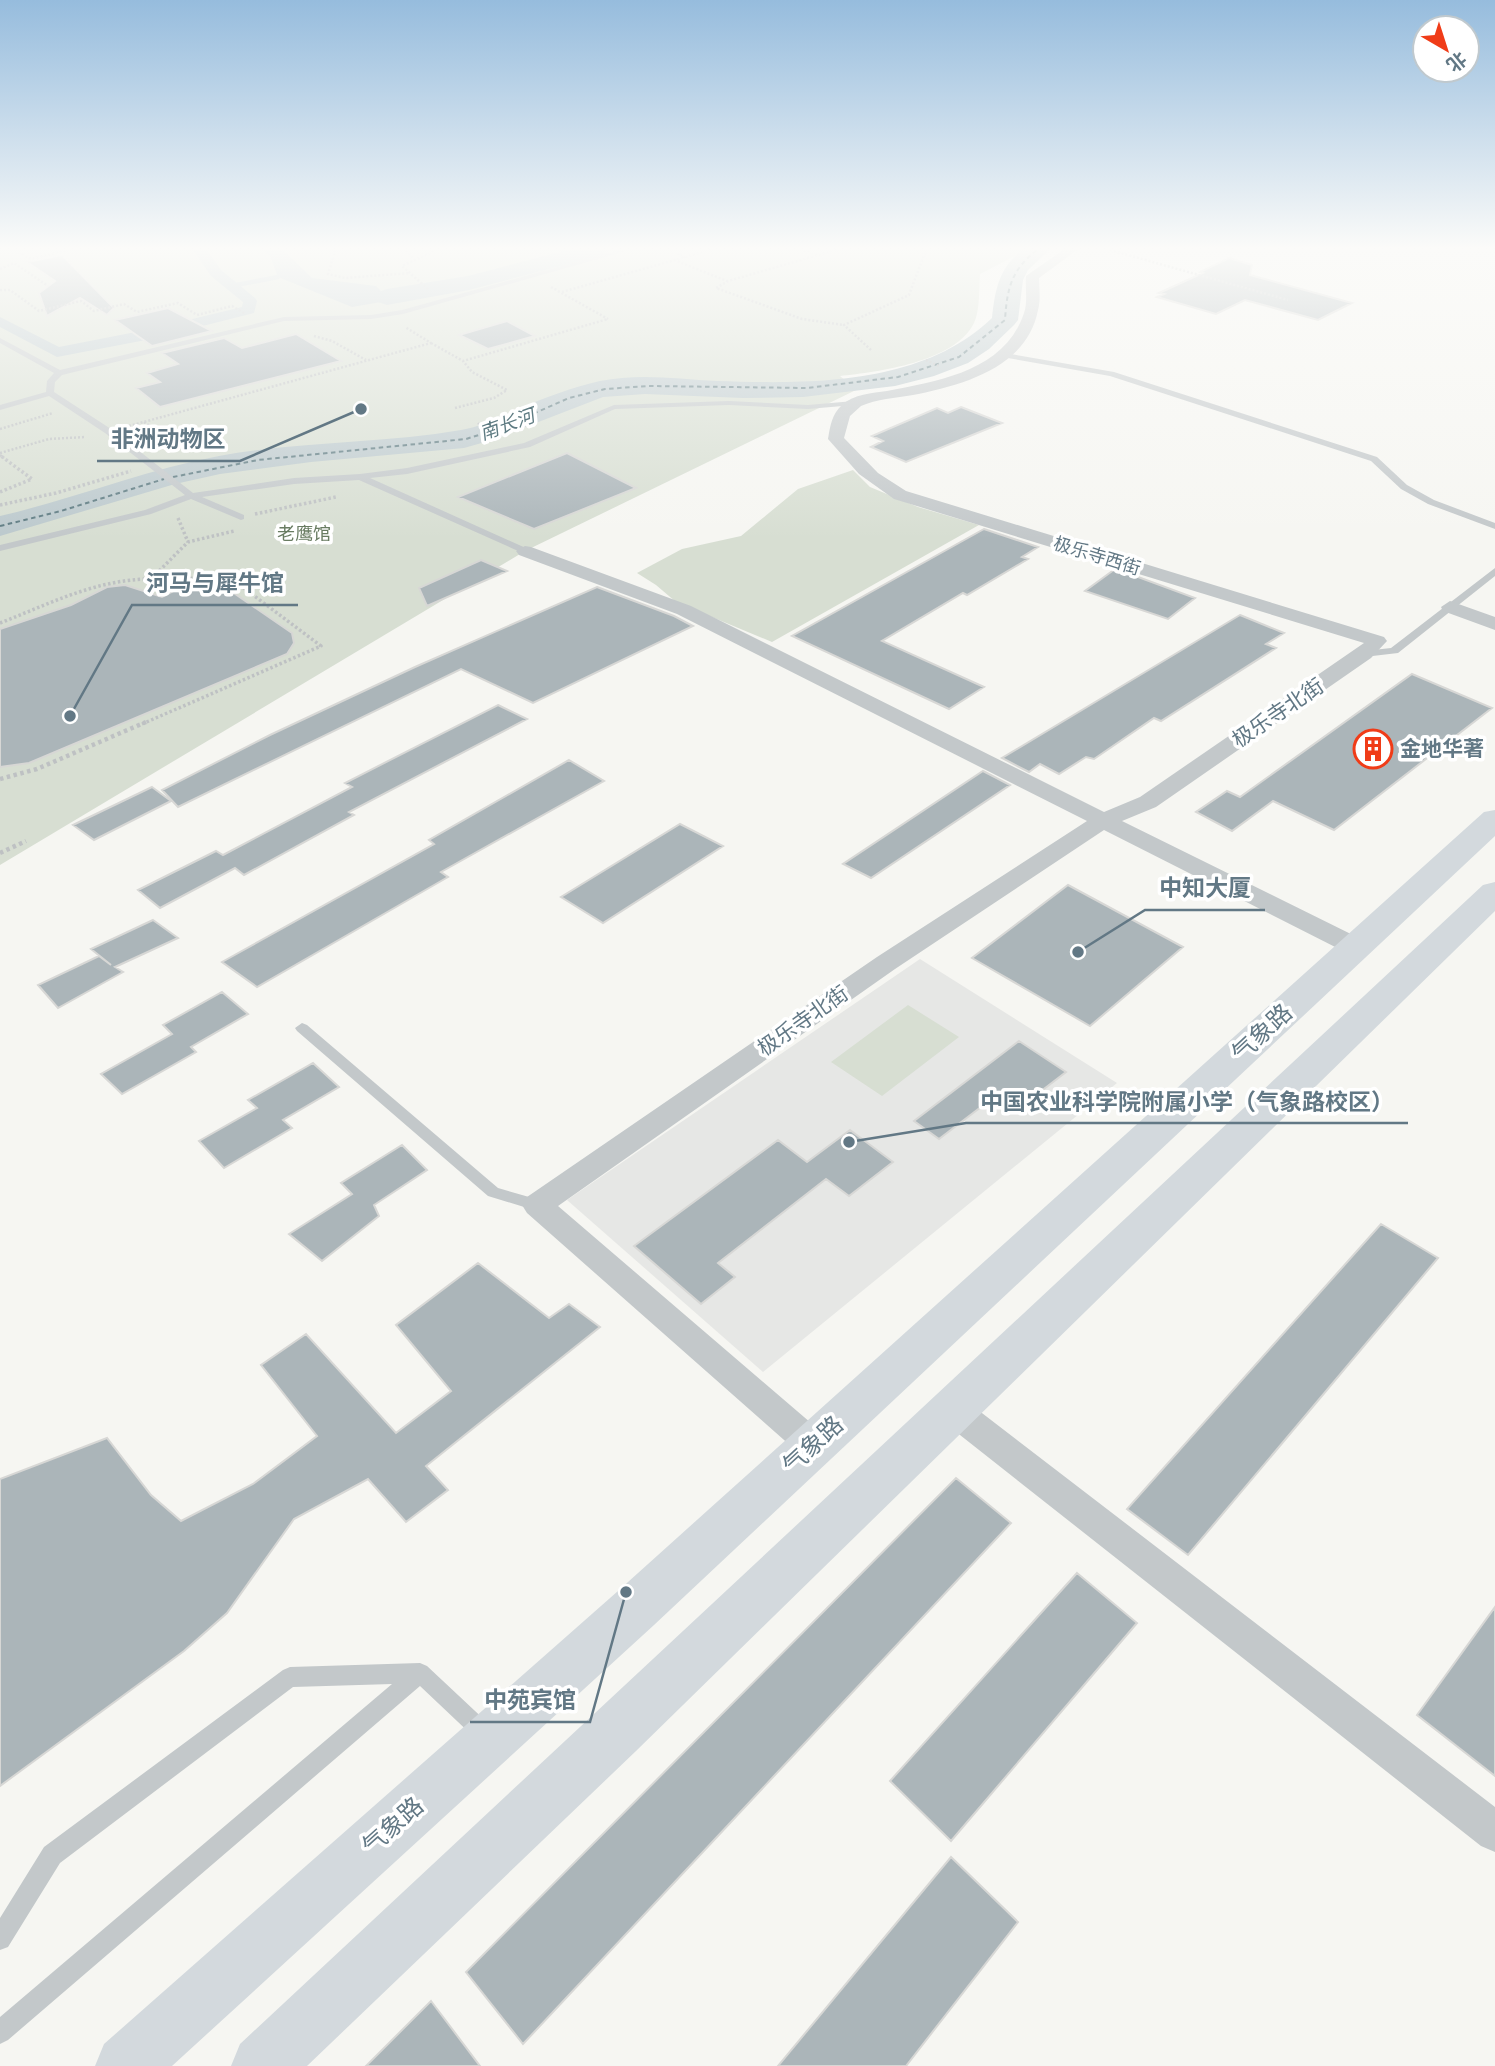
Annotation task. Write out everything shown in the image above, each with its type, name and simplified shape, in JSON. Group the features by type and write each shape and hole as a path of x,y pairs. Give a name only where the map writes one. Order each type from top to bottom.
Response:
{"street":[{"path":"854,403 964,378 986,368 1013,346"},
{"name":"极乐寺西街","path":"854,403 849,405 838,421 836,439 856,464 876,482 900,495 1370,648"},
{"path":"525,551 684,610 1356,947"},
{"path":"1450,607 1495,624"},
{"name":"极乐寺北街","path":"537,1205 886,963 1104,820 1148,802 1370,648"},
{"name":"气象路","path":"126,2066 491,1739 1356,947 1492,826"},
{"path":"262,2066 1495,892"},
{"path":"537,1205 813,1445"},
{"path":"953,1410 1495,1832"}],"lane":[{"path":"11,346 59,373"},
{"path":"50,393 51,381 59,373 169,346"},
{"path":"1005,355 1111,374 1374,458 1404,487 1422,497 1495,526"},
{"path":"0,408 50,393"},
{"path":"50,393 108,431 191,496 241,517"},
{"path":"0,548 148,512 191,496 294,481 407,471 527,445 614,407 729,403 808,407 854,403"},
{"path":"360,477 379,488 525,551"},
{"path":"1370,648 1394,651 1495,571"},
{"path":"302,1028 493,1192 537,1205"},
{"path":"0,2032 419,1673"},
{"path":"0,1938 52,1855 290,1677 419,1673 491,1739"}],"path":[{"path":"342,346 367,360"},
{"path":"0,454 49,439 85,437 418,346"},
{"path":"437,346 463,361 472,372 506,390 494,398 455,408"},
{"path":"463,361 513,346"},
{"path":"867,346 871,350"},
{"path":"0,429 72,408"},
{"path":"144,421 169,440"},
{"path":"478,423 494,443"},
{"path":"0,454 32,479 0,492"},
{"path":"0,505 56,494 153,464"},
{"path":"151,579 188,542 243,529 241,517 379,488"},
{"path":"0,623 98,586 130,577 215,578 242,586 321,646 37,769 0,779"},
{"path":"0,853 26,841"}],"shaded area":[{"path":"920,959 1117,1083 763,1372 567,1200"}],"green space":[{"name":"老鹰馆","path":"0,346 951,346 914,363 840,376 856,390 525,551 0,865"},
{"path":"853,470 870,487 918,507 979,525 772,642 676,602 637,573 682,549 741,536 798,489"},
{"path":"908,1005 959,1037 882,1096 831,1062"}],"building":[{"path":"189,346 317,346 341,361 160,407 136,388 160,382 147,373 178,364 162,353"},
{"path":"961,407 1002,423 906,462 871,447 883,441 872,436 937,408 948,413"},
{"path":"567,453 636,488 534,529 458,497"},
{"path":"984,529 1038,547 1022,557 1028,559 967,595 963,593 882,641 984,687 949,709 792,636"},
{"path":"481,560 507,571 427,606 419,588"},
{"path":"1115,569 1195,598 1168,619 1085,591"},
{"path":"206,583 225,587 292,633 294,643 287,654 29,763 0,767 0,629 71,605 107,587 125,585 162,597 185,585"},
{"path":"597,587 674,616 693,626 533,703 461,669 178,807 162,790 270,735 415,667"},
{"path":"1240,615 1284,633 1266,644 1276,648 1161,721 1154,718 1094,759 1086,757 1059,774 1040,764 1029,772 1002,758"},
{"name":"金地华著","path":"1412,674 1492,708 1334,830 1273,801 1232,831 1196,812 1227,791 1240,797"},
{"path":"498,705 527,719 349,812 354,815 244,875 235,868 160,908 138,890 216,851 223,855 352,787 345,783"},
{"path":"569,760 604,781 441,872 448,877 257,987 222,962 434,844 429,840"},
{"path":"983,771 1010,785 871,878 843,864"},
{"path":"152,787 171,801 94,840 73,825"},
{"path":"680,824 723,846 603,923 561,897"},
{"path":"1068,885 1183,947 1090,1026 972,958"},
{"path":"153,920 178,938 115,967 123,972 58,1008 38,985 99,956 111,965 91,949"},
{"path":"222,992 248,1014 191,1047 196,1052 122,1094 101,1074 172,1034 163,1025"},
{"path":"1019,1041 1066,1072 1019,1108 998,1094 939,1139 914,1121"},
{"path":"313,1063 339,1087 283,1120 292,1128 224,1168 199,1141 257,1108 248,1100"},
{"path":"850,1130 893,1162 849,1196 826,1179 718,1263 735,1277 701,1304 634,1246 778,1140 807,1162"},
{"path":"402,1145 427,1170 374,1205 379,1216 322,1261 289,1234 352,1194 341,1183"},
{"path":"1381,1224 1438,1258 1188,1555 1127,1509"},
{"path":"478,1263 549,1318 569,1304 600,1327 426,1466 448,1490 406,1522 368,1479 294,1519 227,1613 184,1651 0,1786 0,1479 107,1438 151,1495 181,1521 253,1484 317,1436 261,1365 306,1334 396,1433 451,1391 396,1325"},
{"path":"956,1478 1011,1523 523,2044 466,1972"},
{"path":"1077,1573 1137,1623 951,1841 890,1781"},
{"path":"1495,1607 1495,1776 1417,1715"},
{"path":"951,1857 1018,1922 906,2066 778,2066"},
{"path":"431,2001 480,2066 366,2066"}],"waterway":[{"path":"47,346 57,352 86,346"},
{"name":"南长河","path":"0,526 165,478 220,465 311,453 464,439 499,428 567,399 603,389 645,386 743,390 865,383 924,370 950,361 975,346"}],"ferry route":[{"path":"173,477 258,460 466,439 501,428 569,398 605,389 648,386 807,388 898,377 959,357 972,346"},
{"path":"0,526 61,511 164,479"}],"place":[{"name":"非洲动物区","path":"361,409"},
{"name":"河马与犀牛馆","path":"70,716"},
{"name":"金地华著","path":"1373,749"},
{"name":"中知大厦","path":"1078,952"},
{"name":"中国农业科学院附属小学（气象路校区）","path":"849,1142"},
{"name":"中苑宾馆","path":"626,1592"}]}
